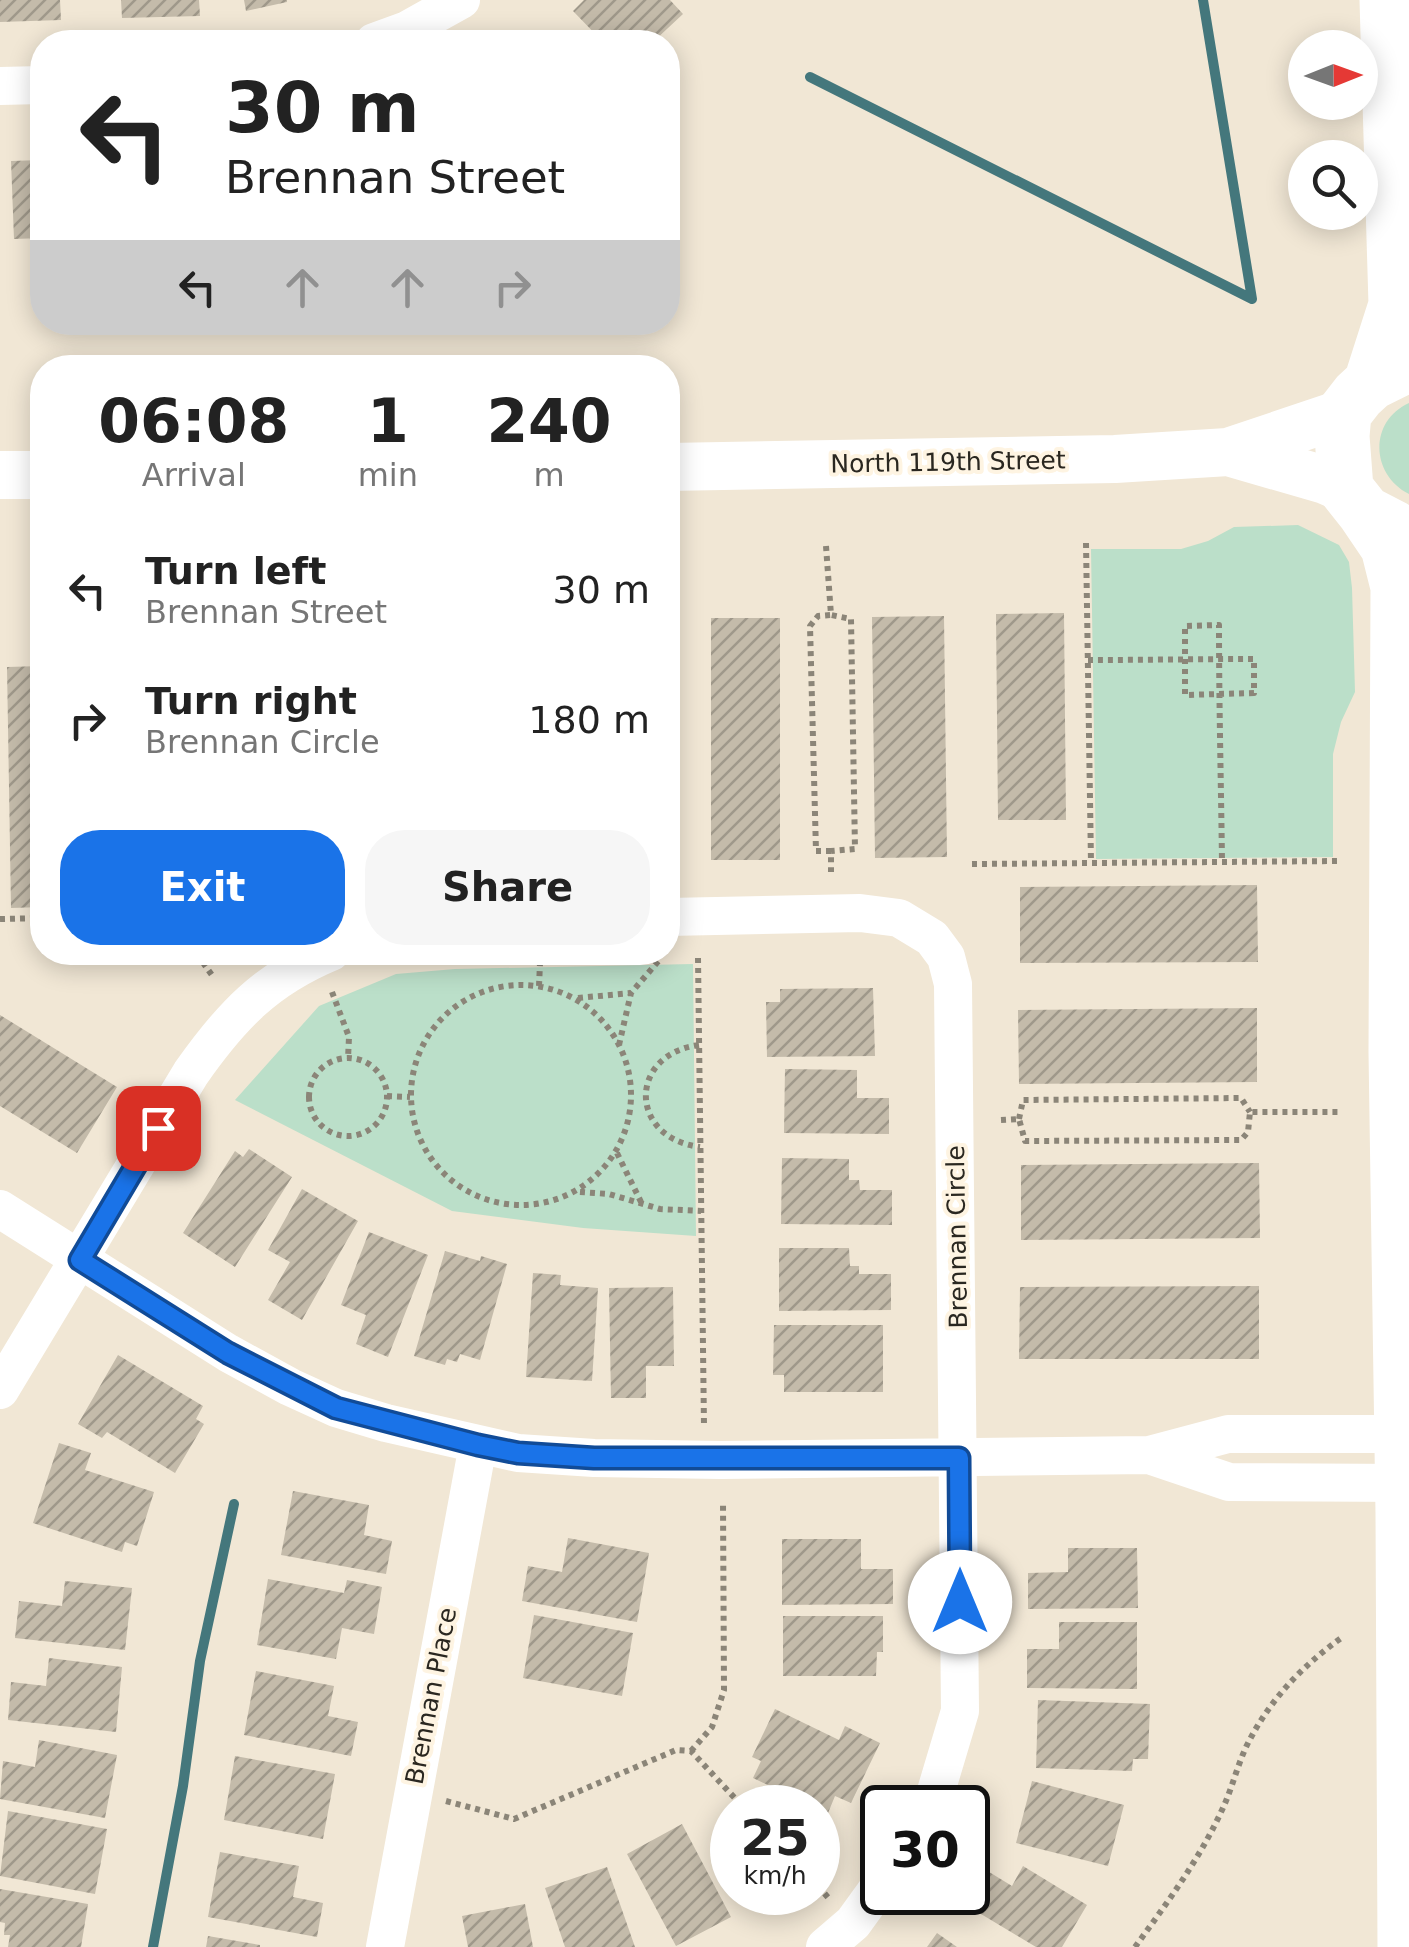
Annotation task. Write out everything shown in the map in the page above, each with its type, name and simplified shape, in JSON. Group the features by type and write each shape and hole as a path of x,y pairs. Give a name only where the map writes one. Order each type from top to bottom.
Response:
{"main road":[{"path":"1387,0 1396,305 1374,388 1342,460 1373,512 1388,547 1398,587 1396,1052 1406,1458 1405,1947"}],"street":[{"path":"407,30 461,0"},
{"path":"0,86 30,85"},
{"name":"North 119th Street","path":"1228,452 1374,388"},
{"name":"North 119th Street","path":"680,467 1115,459 1228,452 1325,480 1373,512"},
{"path":"0,476 30,475"},
{"name":"Brennan Circle","path":"680,917 860,913 899,918 932,938 946,958 953,984 960,1711 938,1785"},
{"path":"0,1390 191,1072 224,1026 300,965"},
{"path":"0,1209 228,1353 336,1408 518,1453 594,1458 1149,1455 1229,1482 1406,1458"},
{"name":"Brennan Place","path":"385,1947 478,1445"},
{"path":"825,1947 860,1913"}],"path":[{"path":"1086,543 1091,863"},
{"path":"826,546 831,614"},
{"path":"831,614 851,618 855,849 816,851 810,626 818,616 831,614"},
{"path":"1088,660 1186,660 1219,659 1254,659 1254,693 1220,694 1186,695 1186,660 1185,626 1219,624 1219,659 1220,694 1222,862"},
{"path":"830,850 831,872"},
{"path":"972,864 1341,862"},
{"path":"0,918 30,918"},
{"path":"698,958 704,1428"},
{"path":"205,965 214,978"},
{"path":"539,987 540,965"},
{"path":"619,1046 631,993 655,965"},
{"path":"520,984 539,987 555,989 585,1005 610,1029 626,1060 632,1095 617,1153 580,1192 541,1205 503,1205 467,1192 437,1168 417,1134 410,1097 423,1046 431,1031 455,1006 486,990 520,984"},
{"path":"332,992 349,1036 348,1058"},
{"path":"572,998 631,993"},
{"path":"699,1045 683,1047 655,1066 646,1096 648,1113 656,1128 669,1138 700,1147"},
{"path":"348,1058 366,1062 377,1071 387,1096 385,1108 372,1128 349,1136 326,1129 311,1110 311,1084 328,1064 348,1058"},
{"path":"632,1095 646,1096"},
{"path":"387,1096 410,1097"},
{"path":"1242,1098 1250,1112 1248,1132 1241,1140 1024,1141 1019,1120 1023,1100 1242,1098"},
{"path":"1250,1112 1342,1112"},
{"path":"1001,1120 1019,1120"},
{"path":"617,1153 641,1203"},
{"path":"580,1192 660,1209 702,1210"},
{"path":"691,1751 712,1727 724,1690 723,1501"},
{"path":"1134,1947 1188,1875 1222,1810 1260,1722 1295,1676 1344,1636"},
{"path":"443,1800 514,1819 676,1750 691,1751 723,1785"}],"green space":[{"path":"1409,403 1409,494 1387,474 1379,448 1387,422"},
{"path":"1298,525 1339,545 1349,562 1352,588 1355,692 1341,722 1333,754 1333,857 1096,859 1091,549 1181,549 1234,527"},
{"path":"693,964 696,1236 583,1228 452,1211 235,1100 319,1006 396,974"}],"building":[{"path":"0,0 60,0 61,20 0,22"},
{"path":"121,0 199,0 200,16 122,18"},
{"path":"244,0 287,0 287,2 246,11"},
{"path":"584,0 670,0 683,14 666,30 591,30 573,11"},
{"path":"30,160 30,238 14,239 11,161"},
{"path":"1064,613 1066,820 998,820 996,614"},
{"path":"944,616 947,857 875,858 872,617"},
{"path":"711,618 780,618 780,860 711,860"},
{"path":"30,666 30,907 11,908 7,667"},
{"path":"1257,885 1258,962 1020,963 1020,887"},
{"path":"873,988 875,1056 767,1057 766,1002 780,1002 780,989"},
{"path":"1257,1008 1257,1082 1019,1084 1018,1010"},
{"path":"0,1015 117,1087 77,1153 0,1106"},
{"path":"785,1069 857,1070 857,1098 889,1098 889,1134 784,1133"},
{"path":"249,1149 292,1177 235,1267 183,1233 235,1151 243,1157"},
{"path":"782,1158 849,1159 849,1180 859,1180 860,1190 892,1190 892,1225 781,1224"},
{"path":"1259,1163 1260,1238 1021,1240 1021,1165"},
{"path":"302,1189 358,1221 302,1320 268,1300 290,1262 268,1250"},
{"path":"369,1232 428,1255 388,1357 356,1344 366,1315 341,1305"},
{"path":"779,1248 849,1248 850,1266 859,1266 859,1274 891,1274 891,1310 779,1311"},
{"path":"445,1251 507,1264 480,1360 460,1354 457,1362 447,1359 445,1365 414,1356"},
{"path":"533,1273 561,1275 560,1285 598,1288 592,1381 526,1377"},
{"path":"1259,1286 1259,1359 1019,1359 1020,1287"},
{"path":"673,1287 674,1366 646,1366 646,1398 611,1398 609,1288"},
{"path":"774,1325 883,1325 883,1392 784,1392 784,1375 773,1375"},
{"path":"118,1355 203,1406 196,1419 204,1424 175,1473 107,1432 102,1438 78,1424"},
{"path":"59,1443 91,1453 85,1470 154,1492 137,1546 125,1542 122,1552 33,1523"},
{"path":"293,1491 369,1505 364,1535 392,1541 386,1574 281,1555"},
{"path":"568,1538 649,1553 637,1622 522,1601 528,1566 562,1572"},
{"path":"782,1539 861,1539 861,1569 893,1569 893,1604 782,1605"},
{"path":"1068,1548 1137,1548 1138,1608 1028,1609 1028,1573 1068,1572"},
{"path":"268,1579 344,1593 347,1580 382,1587 374,1634 342,1628 336,1659 257,1645"},
{"path":"65,1581 132,1588 125,1650 15,1638 19,1601 62,1606"},
{"path":"534,1615 633,1633 622,1696 523,1678"},
{"path":"783,1616 883,1616 883,1652 877,1652 876,1676 783,1676"},
{"path":"1059,1622 1137,1622 1137,1689 1027,1688 1027,1649 1059,1649"},
{"path":"49,1658 122,1667 116,1732 8,1720 11,1682 46,1686"},
{"path":"256,1671 334,1686 328,1716 358,1722 351,1756 244,1735"},
{"path":"1038,1700 1150,1704 1148,1759 1133,1759 1132,1771 1036,1768"},
{"path":"775,1709 839,1740 845,1726 880,1743 851,1803 840,1798 840,1785 768,1785 753,1778 761,1761 752,1757"},
{"path":"39,1740 117,1755 105,1818 0,1799 3,1761 35,1767"},
{"path":"235,1756 335,1774 323,1839 224,1820"},
{"path":"1032,1781 1124,1805 1108,1866 1016,1843"},
{"path":"8,1811 107,1829 95,1894 0,1876"},
{"path":"682,1824 710,1877 710,1915 731,1917 676,1946 627,1854"},
{"path":"220,1852 299,1866 293,1897 323,1903 317,1937 208,1917"},
{"path":"1023,1866 1087,1905 1062,1947 1036,1947 983,1915 990,1915 990,1873 1012,1886"},
{"path":"607,1867 635,1947 565,1947 545,1888"},
{"path":"0,1889 88,1904 81,1947 8,1947 10,1935 4,1935 5,1923 0,1922"},
{"path":"525,1904 533,1947 468,1947 462,1916"},
{"path":"937,1933 957,1947 927,1947"},
{"path":"208,1936 260,1945 260,1947 206,1947"}],"waterway":[{"path":"1203,0 1252,299"},
{"path":"810,77 1252,299"},
{"path":"153,1947 183,1786 200,1661 234,1504"}],"route":[{"path":"158,1128 80,1260 228,1353 336,1408 518,1453 704,1460 959,1458 960,1602"}]}
